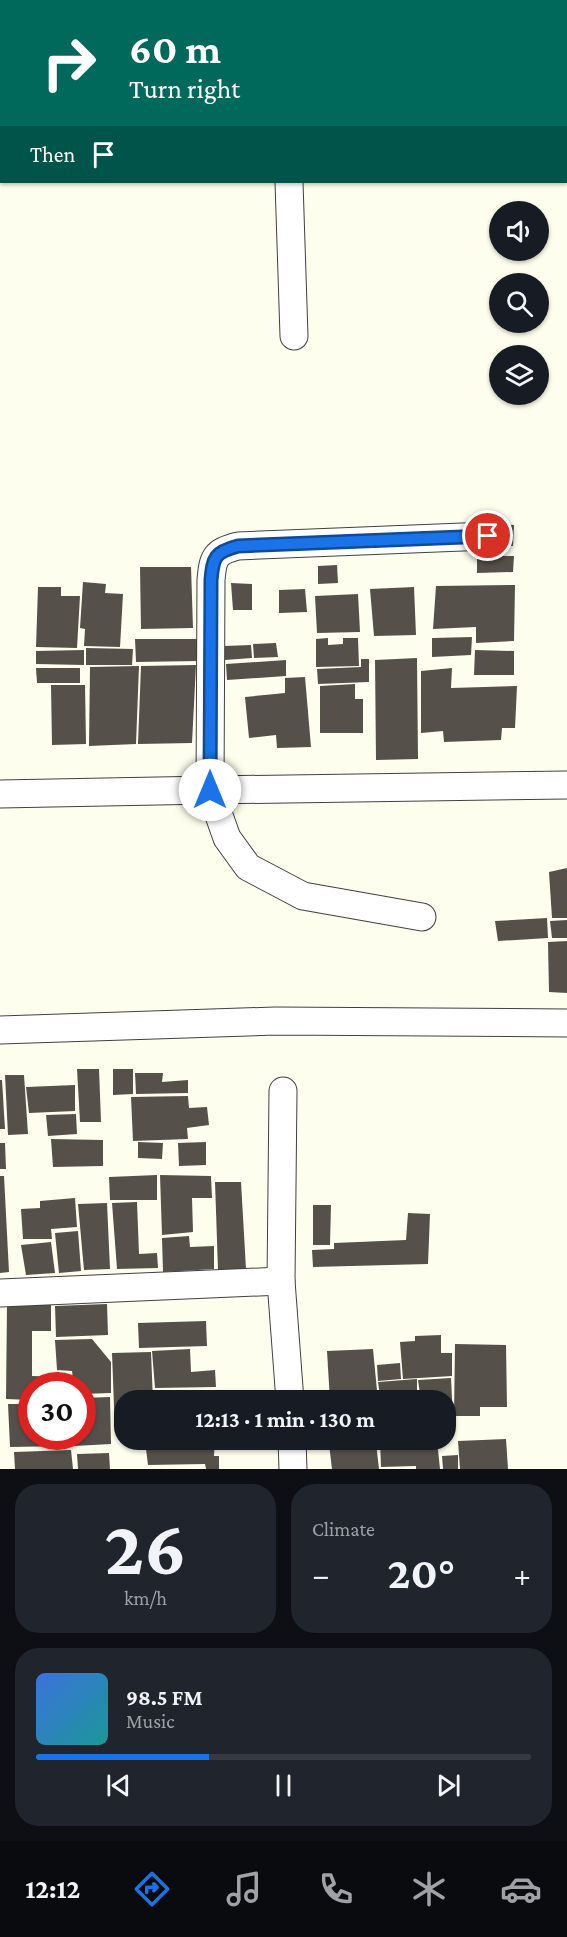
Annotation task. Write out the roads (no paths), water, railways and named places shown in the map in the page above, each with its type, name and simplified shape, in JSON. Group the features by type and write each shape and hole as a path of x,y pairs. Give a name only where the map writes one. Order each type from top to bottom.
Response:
{"street":[{"path":"289,183 294,336"},
{"path":"422,917 303,896 248,867 227,838 210,790 213,561 221,550 238,546 488,536"},
{"path":"0,794 567,785"},
{"path":"0,1030 275,1021 567,1023"},
{"path":"283,1090 281,1281 289,1390"},
{"path":"0,1293 281,1281"},
{"path":"292,1450 293,1469"}]}
